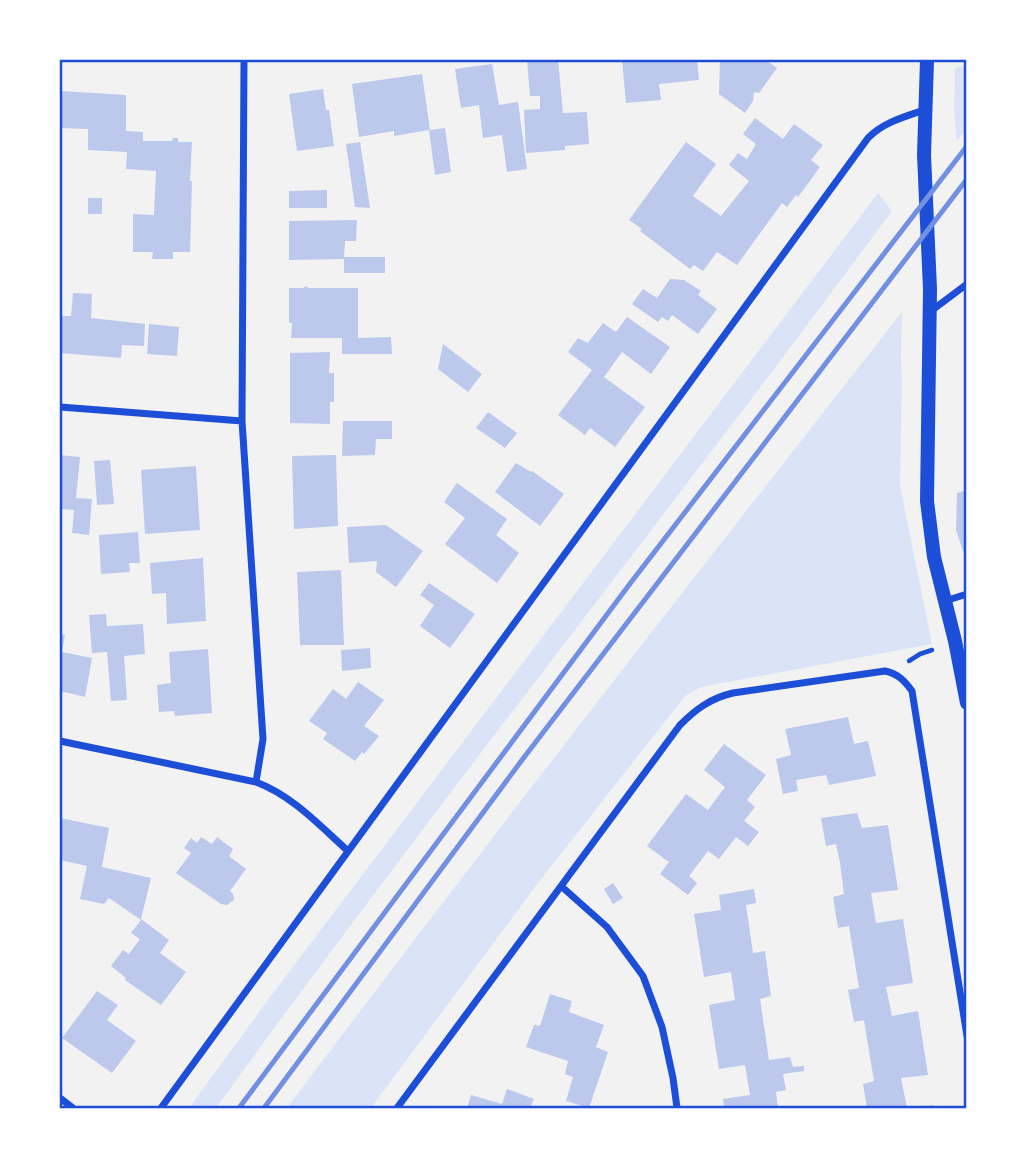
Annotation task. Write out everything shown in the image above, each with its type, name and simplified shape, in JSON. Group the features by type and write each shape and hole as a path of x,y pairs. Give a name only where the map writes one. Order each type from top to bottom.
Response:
{"main road":[{"path":"927,60 924,110 929,312 927,501 934,557 967,703"}],"street":[{"path":"244,60 242,421 263,739 256,782"},
{"path":"162,1108 868,138 888,123 924,110"},
{"path":"929,312 967,284"},
{"path":"60,407 242,421"},
{"path":"944,601 967,594"},
{"path":"397,1108 680,725 703,704 733,693 885,671 896,674 912,691 967,1036"},
{"path":"60,741 268,786 286,797 348,851"},
{"path":"561,886 607,927 643,976 662,1027 677,1108"},
{"path":"60,1098 73,1108"}],"path":[{"path":"896,674 911,659 955,641"}],"shaded area":[{"path":"966,66 966,129 957,141 954,111 955,68"},
{"path":"878,193 892,211 787,352 404,855 216,1108 189,1108 270,997"},
{"path":"902,312 900,486 932,644 701,687 685,696 538,883 371,1108 287,1108 515,808"}],"building":[{"path":"527,60 558,60 563,113 587,112 589,144 565,146 565,150 526,153 524,110 540,109 540,96 530,96"},
{"path":"622,60 697,60 699,80 659,84 661,100 626,103"},
{"path":"720,60 766,60 777,68 759,93 754,92 753,101 745,113 719,94"},
{"path":"492,64 499,105 518,102 527,169 507,172 502,135 483,138 479,105 461,108 455,69"},
{"path":"422,74 430,130 445,128 451,172 435,175 429,130 394,136 394,131 359,137 352,84"},
{"path":"323,89 334,146 297,151 289,94"},
{"path":"60,91 126,95 126,131 143,132 143,141 172,141 173,138 178,138 178,142 192,142 190,252 173,252 173,259 152,259 153,252 133,252 133,214 154,215 156,171 126,169 127,152 88,150 88,129 60,128"},
{"path":"755,118 783,139 794,124 823,145 811,160 820,167 798,197 796,195 787,207 782,203 737,265 717,252 703,271 694,265 690,269 629,220 686,142 716,164 693,196 721,216 749,181 729,165 738,153 747,159 756,144 743,134"},
{"path":"360,142 370,208 355,207 346,144"},
{"path":"327,190 327,208 289,208 289,191"},
{"path":"88,198 102,198 102,214 88,214"},
{"path":"357,220 356,241 345,241 344,257 385,257 385,273 344,273 344,259 289,260 289,221"},
{"path":"670,279 684,280 701,291 698,295 717,309 698,334 672,315 668,321 662,317 658,322 632,304 643,289 657,298"},
{"path":"308,286 307,288 358,288 358,338 391,337 392,354 342,354 342,338 291,338 289,288"},
{"path":"73,293 92,294 91,318 145,324 144,346 122,345 121,358 60,353 60,316 71,316"},
{"path":"627,317 670,347 651,374 622,352 604,377 645,407 615,447 590,428 585,435 558,415 592,370 568,352 578,338 588,343 603,323 616,332"},
{"path":"149,324 179,327 177,356 147,354"},
{"path":"443,344 482,374 468,392 438,369"},
{"path":"330,352 329,373 334,373 334,402 330,402 330,424 290,423 290,353"},
{"path":"488,412 517,433 505,448 476,428"},
{"path":"343,421 392,421 392,439 376,439 375,455 342,456"},
{"path":"60,455 80,457 76,498 92,499 89,535 72,533 74,510 60,509"},
{"path":"336,455 338,526 294,529 292,456"},
{"path":"110,460 114,504 97,505 94,461"},
{"path":"516,463 564,494 540,526 495,492"},
{"path":"196,466 200,530 145,534 141,470"},
{"path":"457,483 507,519 496,535 519,553 497,583 445,544 465,518 444,502"},
{"path":"967,490 966,560 956,530 957,493"},
{"path":"386,525 423,551 396,587 376,572 377,561 349,563 347,527"},
{"path":"138,532 140,563 129,563 130,572 101,574 99,535"},
{"path":"203,558 206,621 167,624 166,593 152,594 150,563"},
{"path":"341,570 344,645 300,645 297,572"},
{"path":"429,583 475,614 450,648 420,626 434,605 420,595"},
{"path":"106,614 107,626 143,624 145,654 124,656 127,700 111,701 107,652 92,653 89,615"},
{"path":"60,634 65,635 62,652 92,658 85,697 60,691"},
{"path":"370,648 371,668 342,671 341,650"},
{"path":"208,649 212,713 175,716 174,711 159,712 157,685 171,683 169,652"},
{"path":"358,682 384,700 364,726 379,736 355,761 323,739 327,733 309,721 333,689 346,699"},
{"path":"848,717 854,744 868,741 876,776 829,785 826,775 796,780 798,791 783,794 776,759 791,755 785,729"},
{"path":"724,744 766,775 747,800 755,807 744,821 759,832 748,846 736,837 719,859 708,851 689,876 697,883 688,895 660,874 669,862 647,846 686,794 708,810 725,787 704,770"},
{"path":"857,813 862,828 888,825 898,890 871,893 876,923 903,919 913,983 886,987 892,1016 918,1011 928,1075 901,1078 907,1108 867,1108 863,1084 874,1081 864,1020 854,1022 848,990 859,988 849,926 838,928 833,897 844,894 840,863 836,844 826,846 821,818"},
{"path":"60,818 109,828 102,867 151,878 141,919 169,940 160,953 186,972 161,1005 125,980 126,978 111,966 123,950 129,954 140,939 131,933 141,920 109,898 104,904 80,899 87,866 60,860"},
{"path":"201,837 212,844 217,837 233,849 229,856 246,869 230,891 234,900 227,905 221,904 176,873 191,853 184,848 191,838 197,843"},
{"path":"613,883 623,898 613,904 604,889"},
{"path":"754,889 756,903 746,905 753,953 765,951 771,996 760,999 769,1060 790,1057 793,1067 804,1066 804,1071 783,1074 786,1090 776,1092 778,1108 724,1108 723,1099 750,1095 745,1065 719,1069 709,1005 735,1000 731,972 704,977 694,914 721,910 719,895"},
{"path":"97,991 118,1005 107,1020 136,1041 112,1073 62,1038"},
{"path":"550,994 572,1001 569,1012 604,1025 596,1047 608,1052 589,1108 566,1101 573,1077 565,1074 568,1061 526,1047 534,1025 540,1026"},
{"path":"507,1089 534,1099 530,1108 467,1108 471,1095 502,1104"},
{"path":"933,1105 934,1108 916,1108 916,1107"}],"railway":[{"path":"239,1108 629,585 967,146"},
{"path":"264,1108 522,760 967,179"}]}
